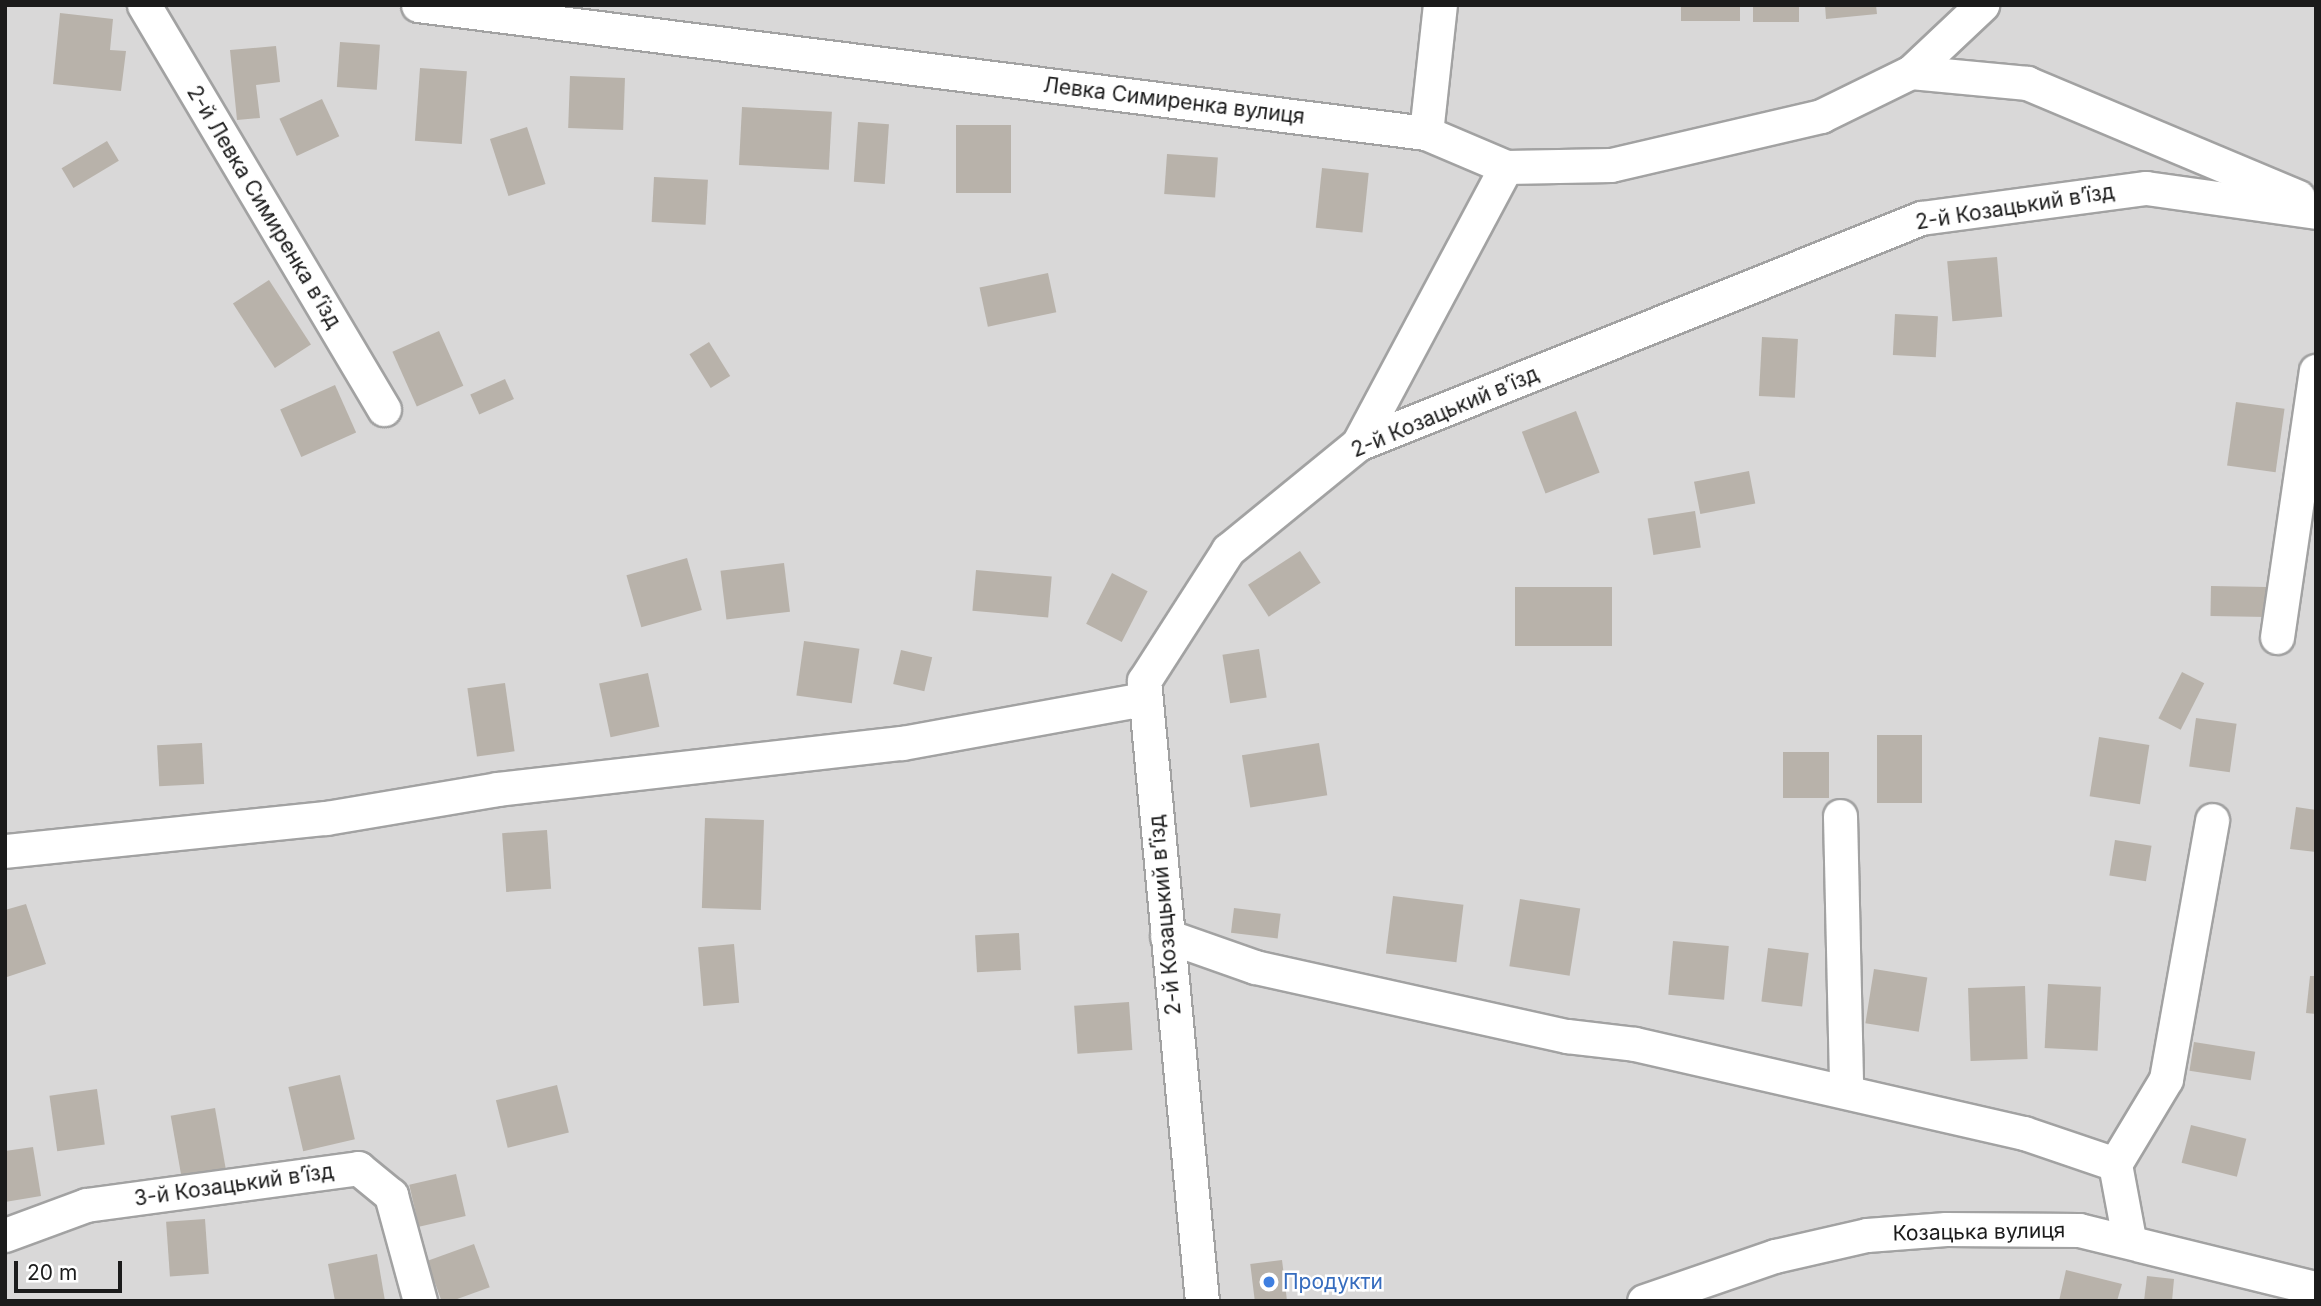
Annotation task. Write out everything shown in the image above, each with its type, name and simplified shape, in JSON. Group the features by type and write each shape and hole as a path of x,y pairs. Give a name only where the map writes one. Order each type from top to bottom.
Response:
{"street":[{"name":"2-й Левка Симиренка в’їзд","path":"144,5 384,410"},
{"name":"Левка Симиренка вулиця","path":"418,5 1426,133 1506,167 1611,165 1821,116 1911,72"},
{"path":"1426,133 1440,5"},
{"path":"1911,72 1982,5"},
{"path":"1911,72 2027,83 2316,205"},
{"path":"1358,444 1506,167"},
{"name":"2-й Козацький в’їзд","path":"1202,1301 1144,681 1228,550 1358,444 1922,218 2146,188 2316,212"},
{"path":"2277,637 2316,371"},
{"path":"5,851 326,818 497,789 902,743 1144,699"},
{"path":"1840,817 1846,1090"},
{"path":"2129,1239 2115,1164 2166,1079 2212,820"},
{"path":"1167,936 1255,967 1846,1090 2024,1133 2115,1164"},
{"name":"3-й Козацький в’їзд","path":"5,1235 86,1205 358,1168 391,1195 420,1301"},
{"name":"Козацька вулиця","path":"1644,1301 1775,1256 1867,1235 2079,1230 2129,1239 2316,1288"}],"shaded area":[{"path":"5,5 2316,5 2316,1301 5,1301"}],"building":[{"path":"1681,5 1740,5 1740,21 1681,21"},
{"path":"1753,5 1799,5 1799,22 1753,22"},
{"path":"1825,5 1876,5 1877,14 1826,19"},
{"path":"60,13 113,19 110,50 126,51 121,91 53,84"},
{"path":"340,42 380,45 377,90 337,87"},
{"path":"276,46 280,82 256,85 260,118 237,120 230,50"},
{"path":"420,68 467,71 462,144 415,141"},
{"path":"570,76 625,78 623,130 568,128"},
{"path":"322,99 339,136 297,156 279,119"},
{"path":"742,107 832,112 829,170 739,165"},
{"path":"858,122 889,124 885,184 854,182"},
{"path":"956,125 1011,125 1011,193 956,193"},
{"path":"527,127 546,184 508,196 490,139"},
{"path":"107,141 119,161 73,188 62,168"},
{"path":"1167,154 1218,158 1215,197 1164,194"},
{"path":"1322,168 1369,173 1362,233 1316,228"},
{"path":"654,177 708,180 706,225 652,222"},
{"path":"1997,257 2002,317 1952,321 1947,261"},
{"path":"1048,273 1056,312 988,327 980,288"},
{"path":"269,280 311,345 275,368 233,303"},
{"path":"1895,314 1938,316 1936,357 1893,355"},
{"path":"439,331 463,386 417,407 392,352"},
{"path":"1762,337 1798,339 1795,398 1759,396"},
{"path":"709,342 730,376 711,388 689,354"},
{"path":"505,379 514,399 479,415 470,394"},
{"path":"335,385 356,433 301,457 280,409"},
{"path":"2236,402 2285,409 2276,472 2227,465"},
{"path":"1576,411 1600,473 1546,493 1522,432"},
{"path":"1749,471 1755,503 1700,514 1694,482"},
{"path":"1695,511 1701,548 1653,555 1648,519"},
{"path":"1300,551 1321,583 1269,617 1248,585"},
{"path":"687,558 702,610 641,627 626,575"},
{"path":"784,563 790,612 726,619 720,571"},
{"path":"976,570 1052,577 1048,617 972,611"},
{"path":"1112,573 1148,591 1122,642 1086,624"},
{"path":"2211,586 2267,587 2266,617 2210,616"},
{"path":"1515,587 1612,587 1612,646 1515,646"},
{"path":"804,641 859,649 852,703 796,695"},
{"path":"1259,649 1267,697 1230,703 1222,655"},
{"path":"901,650 932,657 924,691 893,684"},
{"path":"2182,672 2204,683 2181,730 2158,718"},
{"path":"648,673 659,727 611,737 599,683"},
{"path":"505,683 515,751 477,757 467,688"},
{"path":"2196,718 2237,724 2230,772 2189,767"},
{"path":"1877,735 1922,735 1922,803 1877,803"},
{"path":"2099,737 2149,745 2140,804 2090,796"},
{"path":"202,743 204,784 159,786 157,745"},
{"path":"1319,743 1327,795 1250,808 1242,755"},
{"path":"1783,752 1829,752 1829,798 1783,798"},
{"path":"2296,807 2316,810 2316,852 2290,849"},
{"path":"705,818 764,820 761,910 702,908"},
{"path":"547,830 551,889 506,892 502,833"},
{"path":"2115,840 2152,846 2146,881 2109,876"},
{"path":"1393,896 1463,905 1456,962 1386,954"},
{"path":"1520,899 1580,909 1570,976 1509,966"},
{"path":"26,904 46,964 7,977 5,910"},
{"path":"1234,908 1281,914 1278,939 1231,933"},
{"path":"1019,933 1021,970 977,972 975,935"},
{"path":"1673,941 1729,946 1724,1000 1668,995"},
{"path":"734,944 739,1003 703,1006 698,947"},
{"path":"1768,948 1809,953 1802,1007 1761,1002"},
{"path":"1874,969 1927,977 1919,1032 1865,1023"},
{"path":"2310,976 2316,976 2316,1014 2306,1013"},
{"path":"2048,984 2101,987 2098,1051 2045,1048"},
{"path":"2025,986 2028,1059 1971,1061 1968,988"},
{"path":"1129,1002 1132,1050 1077,1054 1074,1006"},
{"path":"2194,1042 2255,1052 2251,1080 2189,1071"},
{"path":"340,1075 355,1139 303,1151 288,1087"},
{"path":"557,1085 569,1133 508,1148 496,1100"},
{"path":"97,1089 105,1144 57,1151 49,1096"},
{"path":"215,1108 226,1169 181,1177 171,1116"},
{"path":"2191,1125 2246,1139 2237,1177 2182,1163"},
{"path":"33,1147 41,1196 5,1202 5,1151"},
{"path":"456,1174 466,1216 419,1227 409,1185"},
{"path":"205,1219 209,1274 170,1277 166,1222"},
{"path":"474,1244 490,1287 452,1301 442,1301 427,1261"},
{"path":"377,1254 385,1301 335,1301 328,1264"},
{"name":"Продукти","path":"1282,1260 1287,1301 1255,1301 1250,1264"},
{"path":"2066,1270 2122,1284 2117,1301 2059,1301"},
{"path":"2147,1276 2174,1279 2172,1301 2144,1301"}],"place":[{"name":"Продукти","path":"1269,1282"}]}
